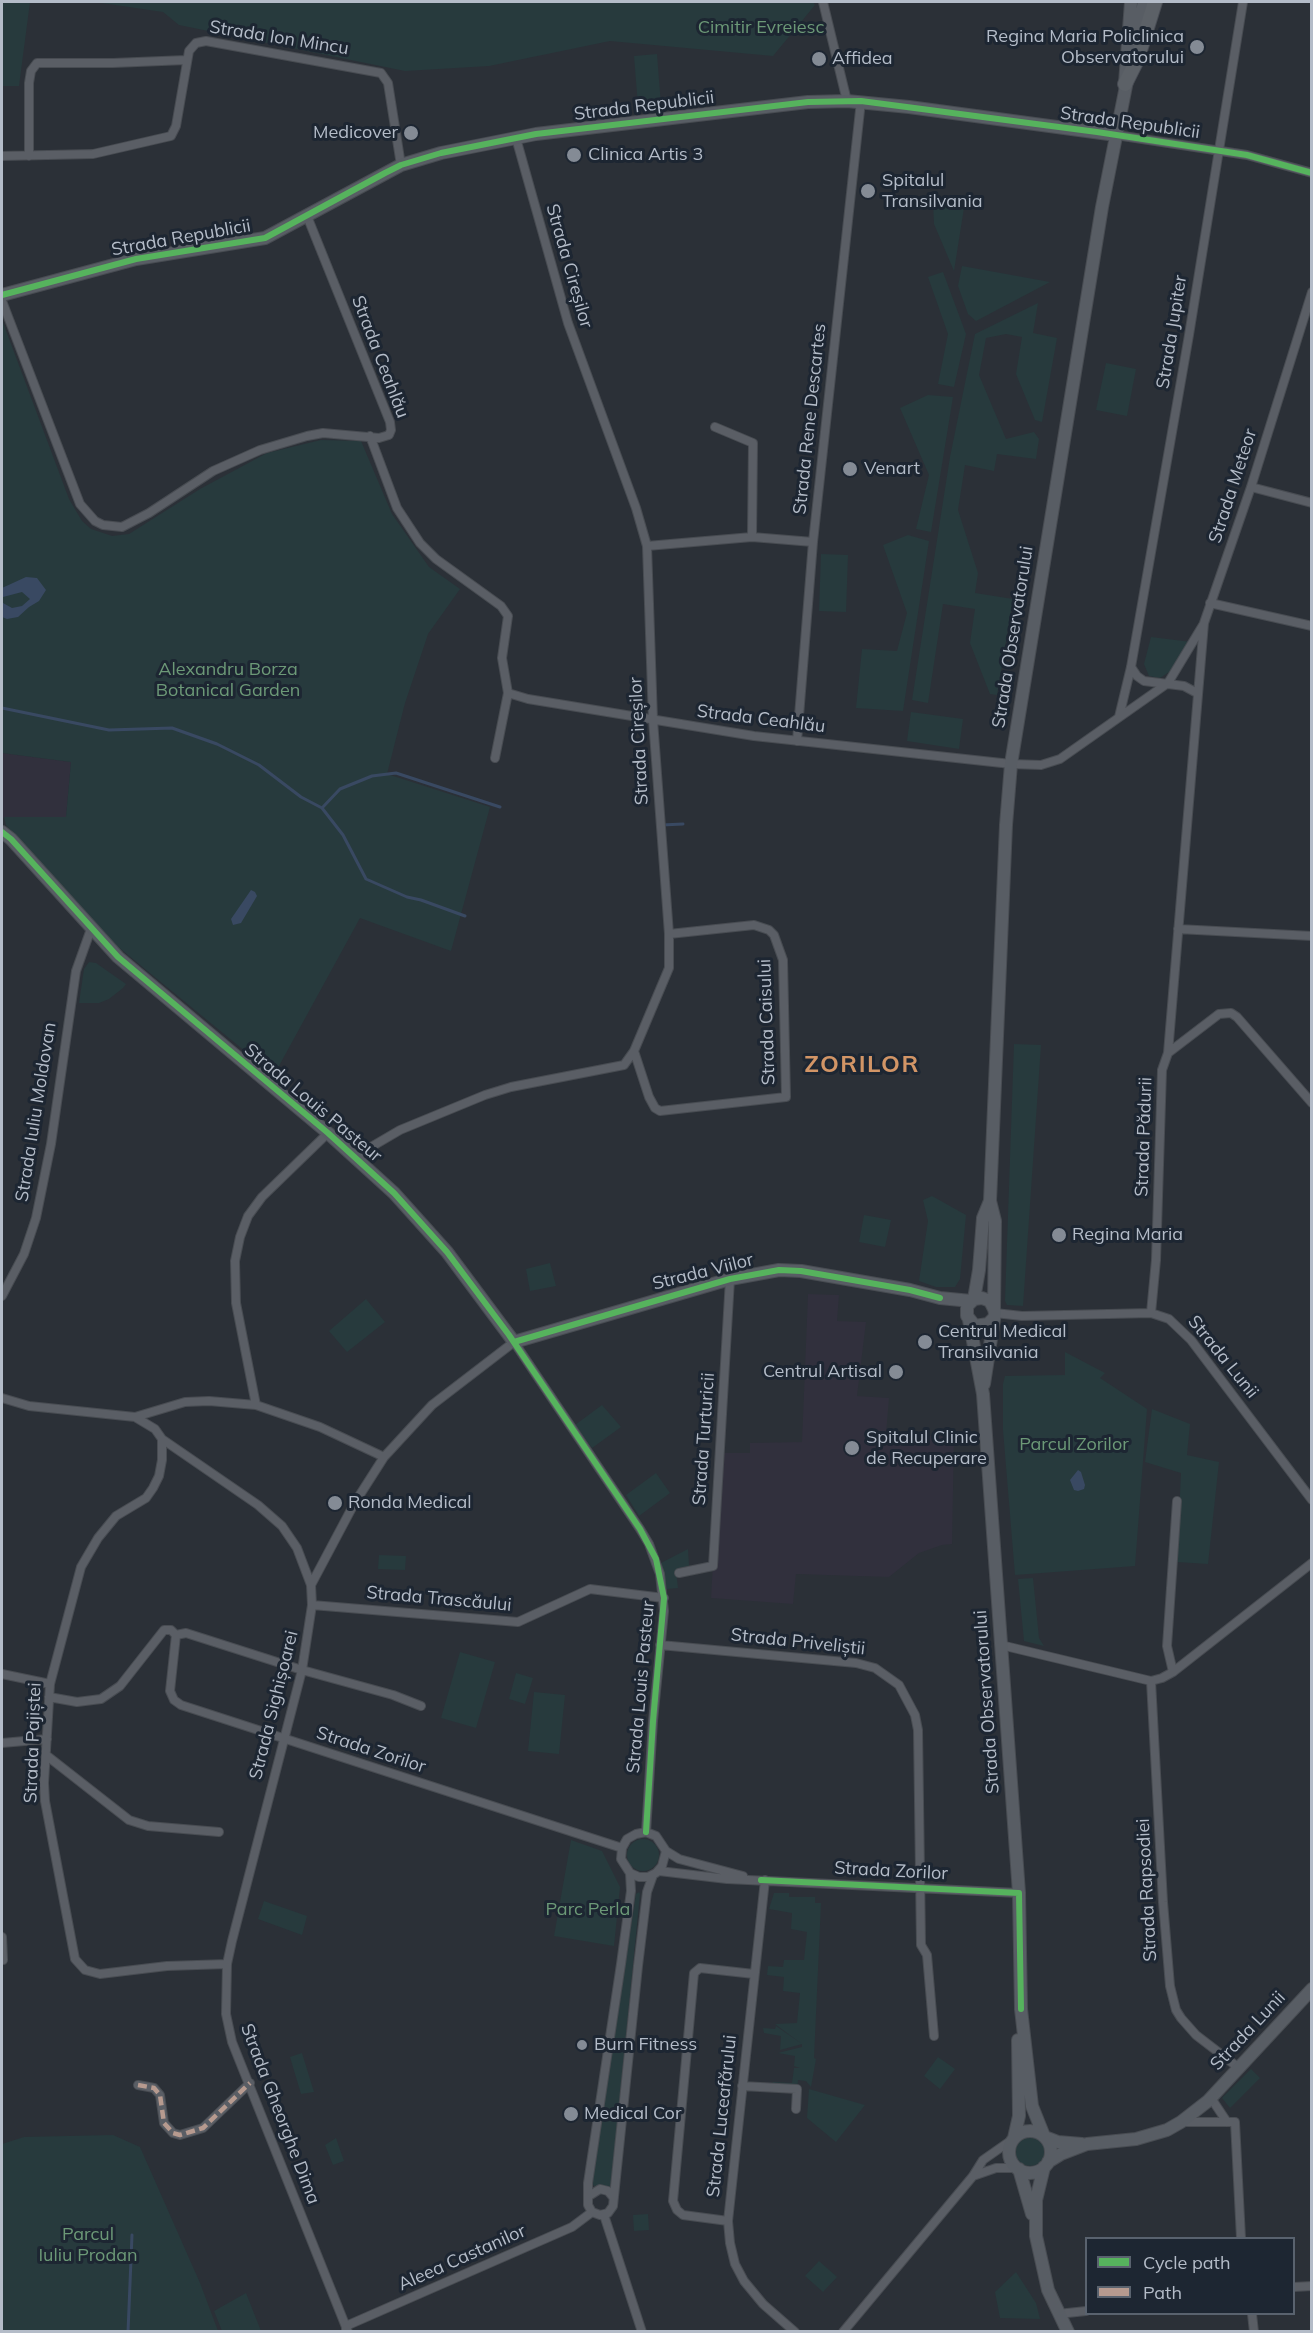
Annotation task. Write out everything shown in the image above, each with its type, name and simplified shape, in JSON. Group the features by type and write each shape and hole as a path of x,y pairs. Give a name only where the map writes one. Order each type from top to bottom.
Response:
{"main road":[{"name":"Strada Observatorului","path":"1125,84 1131,2"},
{"name":"Strada Observatorului","path":"983,1394 994,1313 995,1221 990,1201 1005,825 1011,764 1089,284 1125,84 1144,2"},
{"path":"1125,84 1137,60 1155,2"},
{"name":"Strada Republicii","path":"2,295 136,258 266,238 401,165 441,153 516,138 642,120 808,102 846,101 861,101 1116,135"},
{"name":"Strada Louis Pasteur","path":"2,832 11,839 91,929 134,971 328,1133 394,1193 447,1252 514,1342"},
{"name":"Strada Observatorului","path":"972,1300 977,1285 983,1218 990,1201"},
{"name":"Strada Viilor","path":"514,1342 730,1279 779,1270 801,1271 910,1290 940,1298 972,1300"},
{"path":"955,1300 967,1294 977,1285"},
{"name":"Strada Viilor","path":"940,1298 960,1308 968,1318"},
{"path":"986,1299 994,1313 988,1324 980,1327 968,1318 966,1309 972,1300 986,1299"},
{"name":"Strada Observatorului","path":"968,1318 983,1394 1019,1893 1021,2009 1032,2106 1044,2136"},
{"name":"Strada Lunii","path":"1044,2136 1058,2142 1087,2144 1143,2138 1181,2122 1211,2098 1311,1989"},
{"name":"Strada Observatorului","path":"1013,2139 1019,2116 1018,2027 1021,2009"},
{"path":"1035,2227 1018,2169 1010,2157 1009,2150 1013,2139 1028,2131 1044,2136 1050,2146 1036,2200 1035,2227 1038,2254 1048,2290 1068,2331"},
{"name":"Strada Lunii","path":"1046,2165 1061,2154 1087,2144"},
{"path":"1018,2169 1034,2172 1046,2165"}],"street":[{"path":"823,2 846,101"},
{"name":"Strada Jupiter","path":"1119,717 1131,667 1189,335 1243,2"},
{"name":"Strada Ion Mincu","path":"186,60 193,45 206,41 381,73 388,83 401,165"},
{"path":"2,156 28,156 93,154 171,136 176,126 186,60 113,63 43,62 33,67 28,92 28,156"},
{"name":"Strada Rene Descartes","path":"797,741 813,542 861,101"},
{"name":"Strada Republicii","path":"1116,135 1278,162 1311,173"},
{"name":"Strada Cireșilor","path":"354,1157 400,1130 461,1103 511,1087 624,1065 634,1051 666,979 670,957 653,720 647,546 636,507 568,323 516,138"},
{"name":"Strada Ceahlău","path":"307,216 390,422 389,435 379,438 370,436"},
{"name":"Strada Meteor","path":"1168,1053 1204,623 1251,487 1311,292"},
{"path":"2,301 74,492 87,513 103,525 122,527 213,471 260,450 322,433 370,436 394,500 420,543 444,566 506,611 509,622 502,658 508,693 495,758"},
{"path":"714,427 753,442 752,537"},
{"path":"1251,487 1311,503"},
{"path":"647,546 752,537 813,542"},
{"path":"1210,603 1311,626"},
{"path":"1011,764 1034,765 1052,762 1168,683 1204,623"},
{"path":"1131,667 1144,681 1184,686 1197,693"},
{"name":"Strada Ceahlău","path":"508,693 528,699 653,720 797,741 1011,764"},
{"name":"Strada Caisului","path":"634,1051 652,1104 660,1111 786,1097 783,960 774,935 769,930 754,925 669,934"},
{"name":"Strada Iuliu Moldovan","path":"2,1296 24,1254 36,1218 51,1144 76,971 91,929"},
{"path":"1178,929 1311,936"},
{"name":"Strada Pădurii","path":"1151,1313 1156,1260 1162,1070 1168,1053 1219,1014 1231,1012 1310,1101"},
{"path":"1310,1101 1311,1088"},
{"path":"256,1405 236,1303 235,1261 240,1237 248,1216 262,1197 328,1133"},
{"name":"Strada Turturicii","path":"679,1573 713,1566 730,1279"},
{"path":"994,1313 1022,1316 1151,1313"},
{"name":"Strada Lunii","path":"1151,1313 1169,1320 1191,1340 1311,1500"},
{"name":"Strada Viilor","path":"311,1585 354,1504 384,1457 432,1405 514,1342"},
{"name":"Strada Louis Pasteur","path":"514,1342 640,1529 656,1559 664,1598 646,1832"},
{"path":"2,1398 29,1406 135,1417 185,1402 209,1401 256,1405 320,1427 384,1457"},
{"path":"135,1417 155,1429 162,1438"},
{"name":"Strada Sighișoarei","path":"162,1438 258,1505 282,1526 297,1548 311,1585 312,1605 302,1670 260,1831"},
{"name":"Strada Pajiștei","path":"162,1438 162,1460 159,1476 153,1488 146,1498 116,1516 98,1538 81,1567 50,1684 44,1783 47,1818 75,1959 79,1965 91,1973 100,1974 167,1966 227,1964"},
{"path":"1173,1672 1167,1646 1177,1501"},
{"path":"1001,1645 1151,1681 1173,1672 1311,1563"},
{"name":"Strada Trascăului","path":"312,1605 518,1622 590,1588 664,1598"},
{"path":"49,1697 90,1702 111,1694 120,1686 164,1630 171,1630 176,1635 186,1633 302,1670 393,1695 421,1706"},
{"name":"Strada Zorilor","path":"176,1635 169,1685 174,1700 181,1705 622,1848"},
{"name":"Strada Priveliștii","path":"660,1645 856,1663 875,1668 899,1685 915,1715 918,1730 921,1945 927,1955 934,2036"},
{"path":"2,1674 50,1684"},
{"name":"Strada Rapsodiei","path":"1151,1681 1170,1986 1176,2010 1181,2018 1196,2035 1239,2068"},
{"path":"2,1743 47,1739"},
{"path":"46,1755 129,1820 148,1826 219,1833"},
{"name":"Strada Gheorghe Dima","path":"260,1831 227,1964 225,1996 229,2032 347,2330"},
{"path":"646,1832 631,1836 622,1848 623,1864 630,1873 631,1891 588,2183 588,2205 592,2212 604,2215 611,2210 616,2186 647,1892 656,1873 665,1862 666,1851"},
{"name":"Strada Zorilor","path":"646,1832 657,1836 666,1851 685,1861 763,1880"},
{"name":"Strada Zorilor","path":"630,1873 644,1877 656,1873 709,1878 1019,1893"},
{"name":"Strada Luceafărului","path":"763,1880 728,2221 735,2264 744,2281 763,2304 795,2331"},
{"path":"2,1937 3,1960"},
{"path":"728,2221 683,2215 676,2210 673,2201 694,1972 700,1968 754,1974"},
{"path":"138,2085 154,2088 159,2095 164,2123 173,2133 180,2135 203,2128 250,2083"},
{"path":"741,2086 797,2089 796,2109"},
{"name":"Strada Lunii","path":"1211,2098 1227,2122 1235,2122 1241,2237"},
{"path":"1181,2122 1227,2122"},
{"path":"843,2331 973,2176 982,2160 1013,2139"},
{"path":"973,2176 996,2168 1018,2169"},
{"path":"589,2196 600,2189 608,2191 613,2197"},
{"name":"Aleea Castanilor","path":"347,2330 561,2232 581,2222 592,2212"},
{"path":"604,2215 642,2331"},
{"path":"1295,2287 1311,2286"},
{"path":"1058,2314 1085,2311"},
{"path":"1252,2315 1254,2331"}],"shaded area":[{"path":"2,753 71,762 66,817 2,818"},
{"name":"Spitalul Clinic de Recuperare","path":"808,1294 839,1295 837,1321 866,1322 857,1396 889,1398 886,1434 954,1437 952,1544 919,1553 889,1577 796,1574 793,1604 711,1598 719,1453 750,1453 750,1443 802,1442"}],"green space":[{"path":"2,2 30,2 19,86 2,86"},
{"name":"Cimitir Evreiesc","path":"95,2 813,2 815,5 773,56 610,41 489,66 405,71 179,25 163,12"},
{"path":"657,54 661,105 638,106 634,56"},
{"path":"933,201 964,208 954,271 934,224"},
{"path":"962,266 1050,282 976,321 968,314 958,286"},
{"path":"943,272 966,334 954,387 938,384 948,334 928,277"},
{"path":"1038,303 1033,333 1057,338 1042,422 1035,420 1016,374 1022,337 1006,334 986,338 979,375 1006,439 1034,432 1039,439 1036,459 997,454 994,471 965,465 958,510 978,573 975,593 1013,599 997,695 990,694 970,643 975,609 943,604 928,703 912,700 950,457 975,334"},
{"name":"Alexandru Borza Botanical Garden","path":"2,320 69,499 82,521 91,529 112,536 129,534 200,489 267,453 321,440 361,441 392,514 429,567 460,589 428,634 405,703 387,774 490,807 451,951 360,918 274,1075 117,946 6,825 4,817 66,817 71,762 2,753"},
{"path":"1106,363 1136,369 1127,416 1096,410"},
{"path":"928,395 953,397 931,532 916,529 929,475 900,408"},
{"path":"908,535 929,541 903,711 856,708 862,649 897,651 907,613 883,545"},
{"path":"821,554 848,555 846,612 819,611"},
{"path":"1151,637 1191,642 1172,670 1160,678 1149,676 1144,664"},
{"path":"911,712 963,719 959,749 907,741"},
{"path":"89,962 96,963 126,984 109,999 99,1003 79,1003 84,969"},
{"path":"1014,1044 1041,1045 1023,1306 1007,1305 1005,1301"},
{"path":"932,1196 966,1215 960,1279 955,1287 936,1287 919,1281 928,1221 923,1200"},
{"path":"864,1215 891,1220 885,1247 859,1242"},
{"path":"550,1263 556,1286 530,1291 526,1269"},
{"path":"366,1299 385,1322 347,1352 329,1331"},
{"name":"Parcul Zorilor","path":"1065,1352 1105,1373 1100,1378 1147,1409 1135,1566 1015,1575 1003,1430 1003,1384 1005,1376 1065,1375"},
{"path":"602,1405 621,1427 592,1448 575,1425"},
{"path":"1152,1409 1190,1424 1187,1455 1219,1462 1208,1564 1177,1562 1181,1473 1145,1462"},
{"path":"656,1473 670,1493 639,1516 626,1495"},
{"path":"688,1549 689,1566 676,1571 678,1588 667,1589 661,1563"},
{"path":"379,1555 406,1556 405,1570 378,1569"},
{"path":"1033,1578 1039,1638 1044,1646 1024,1641 1018,1579"},
{"path":"460,1652 495,1662 476,1728 441,1718"},
{"path":"516,1673 533,1678 525,1704 509,1699"},
{"path":"534,1692 565,1695 559,1754 528,1751"},
{"path":"643,1839 655,1843 659,1855 655,1867 643,1871 631,1867 627,1855 631,1843"},
{"name":"Parc Perla","path":"571,1840 602,1851 620,1887 614,1946 554,1936"},
{"path":"639,1892 611,2185 609,2187 594,2186 592,2183 636,1894"},
{"path":"774,1893 789,1893 789,1897 815,1897 815,1903 821,1903 814,2058 816,2059 811,2087 806,2081 798,2080 797,2088 773,2087 773,2082 792,2083 794,2068 800,2068 794,2066 795,2056 778,2053 802,2047 802,2044 775,2024 797,2023 800,1993 783,1991 784,1977 767,1975 768,1966 783,1967 784,1960 804,1960 807,1932 791,1929 792,1913 769,1909"},
{"path":"264,1901 307,1916 302,1935 258,1919"},
{"path":"776,2026 802,2044 780,2050 781,2036 764,2033 763,2028 775,2029"},
{"path":"302,2053 314,2092 301,2094 290,2057"},
{"path":"938,2057 955,2069 940,2089 924,2076"},
{"path":"1251,2069 1260,2078 1230,2108 1222,2098"},
{"path":"809,2089 865,2105 836,2142 807,2118"},
{"name":"Parcul Iuliu Prodan","path":"113,2135 140,2147 200,2283 218,2331 2,2331 2,2144 24,2137"},
{"path":"1030,2136 1041,2140 1045,2151 1041,2162 1030,2166 1019,2162 1015,2151 1019,2140"},
{"path":"336,2138 344,2161 333,2165 325,2145"},
{"path":"648,2214 649,2230 634,2231 633,2215"},
{"path":"819,2261 837,2277 823,2292 805,2276"},
{"path":"1016,2272 1036,2303 1040,2319 1000,2318 995,2292"},
{"path":"246,2293 261,2331 222,2331 214,2311"}],"water":[{"path":"26,577 37,578 46,590 39,601 18,617 7,619 2,617 2,588","holes":["22,592 30,599 22,606 12,608 3,603 3,597"]},
{"path":"251,890 257,896 241,923 233,925 231,919"},
{"path":"1078,1470 1081,1472 1085,1485 1084,1489 1078,1491 1074,1490 1070,1480"}],"waterway":[{"path":"2,708 109,730 172,728 217,744 259,765 301,797 322,808 343,835 366,879 407,897 465,916"},
{"path":"322,808 340,789 372,776 396,773 500,807"},
{"path":"662,825 683,824"},
{"path":"128,2332 132,2235"}],"marked path":[{"path":"138,2085 154,2088 160,2095 164,2123 173,2133 180,2135 203,2128 250,2083"}],"cycle path":[{"path":"2,295 136,259 265,238 401,165 441,153 536,134 808,102 861,101 1097,132 1247,155 1312,173"},
{"path":"2,832 11,839 118,957 328,1133 394,1193 447,1252 509,1335 640,1529 656,1559 664,1598 646,1832"},
{"path":"514,1342 730,1279 779,1270 801,1271 910,1290 940,1298"},
{"path":"761,1880 1019,1893 1021,2009"}],"place":[{"name":"Regina Maria Policlinica Observatorului","path":"1197,47"},
{"name":"Affidea","path":"819,59"},
{"name":"Medicover","path":"411,133"},
{"name":"Clinica Artis 3","path":"574,155"},
{"name":"Spitalul Transilvania","path":"868,191"},
{"name":"Venart","path":"850,469"},
{"name":"Regina Maria","path":"1059,1235"},
{"name":"Centrul Medical Transilvania","path":"925,1342"},
{"name":"Centrul Artisal","path":"896,1372"},
{"name":"Spitalul Clinic de Recuperare","path":"852,1448"},
{"name":"Ronda Medical","path":"335,1503"},
{"name":"Burn Fitness","path":"582,2045"},
{"name":"Medical Cor","path":"571,2114"}],"district":[{"name":"ZORILOR","path":"862,1065"}]}
